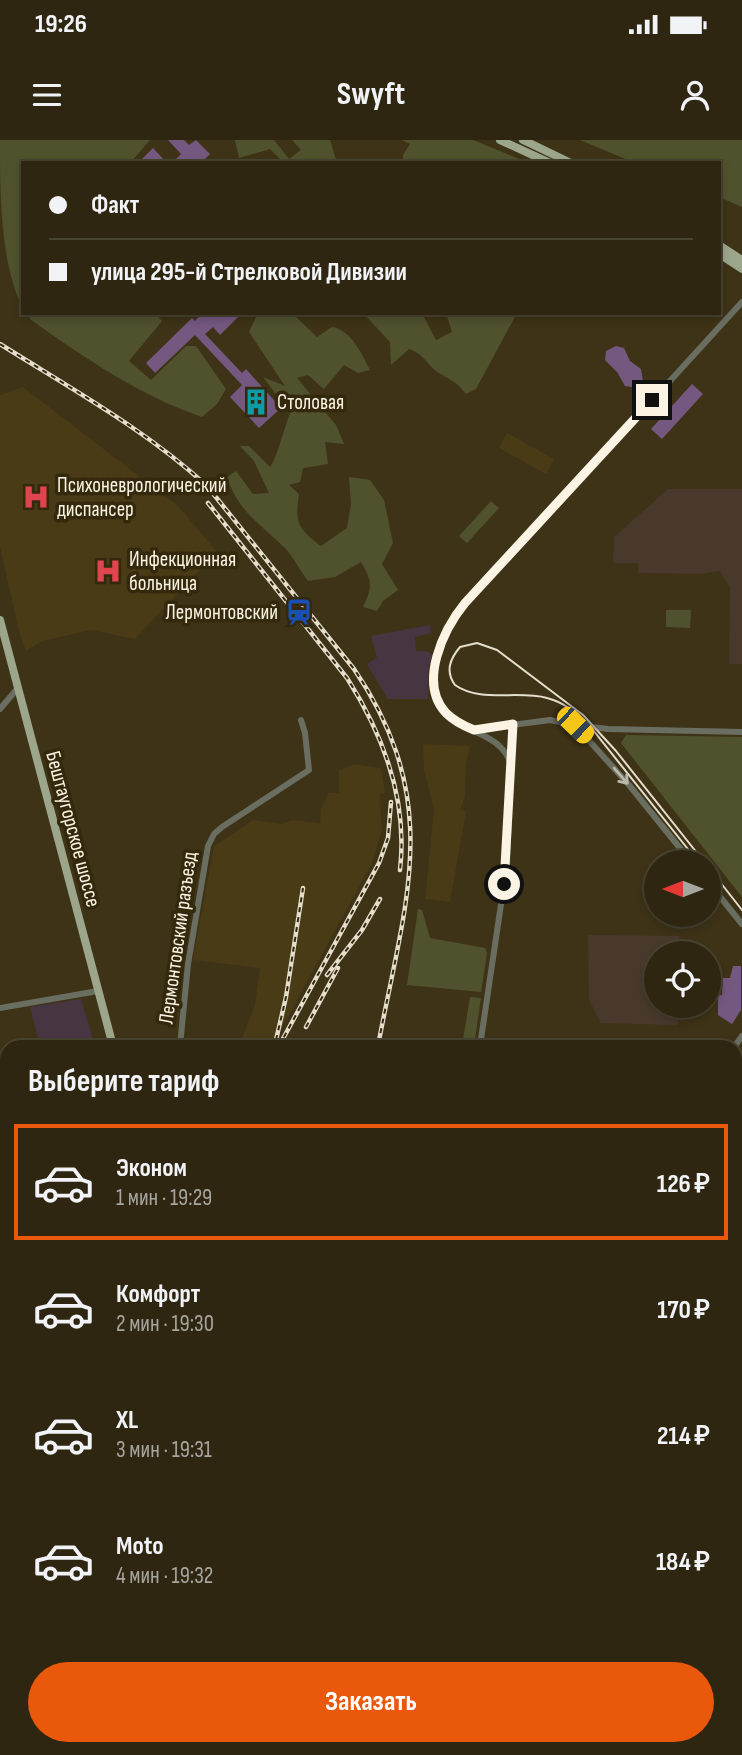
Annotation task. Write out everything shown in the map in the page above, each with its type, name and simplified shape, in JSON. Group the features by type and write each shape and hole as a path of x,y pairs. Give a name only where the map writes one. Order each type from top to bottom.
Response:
{"main road":[{"path":"500,140 546,161"},
{"path":"523,140 567,161"},
{"path":"721,245 742,260"},
{"path":"721,255 742,269"},
{"name":"Бештаугорское шоссе","path":"0,620 111,1040"}],"street":[{"path":"512,767 505,749 445,712 435,691 434,676 440,649 457,613 742,302"},
{"path":"0,709 17,689"},
{"name":"Лермонтовский разъезд","path":"181,1040 188,964 208,846 214,834 222,827 309,770 301,720"},
{"path":"474,730 550,720 608,729 742,732"},
{"path":"481,1040 507,864 513,724"},
{"path":"575,725 681,850"},
{"path":"721,898 742,924"},
{"path":"0,1009 98,990"}],"shaded area":[{"path":"23,387 179,507 217,552 135,639 91,630 42,641 26,651 0,547 0,395"},
{"path":"507,433 554,459 546,474 499,448"},
{"path":"668,489 742,489 742,664 729,664 730,587 720,571 701,574 638,573 638,563 613,563 614,537"},
{"path":"430,625 431,633 415,637 416,651 427,651 432,655 428,670 428,699 388,699 367,664 377,657 371,636"},
{"path":"423,744 470,746 466,765 465,797 460,810 466,811 450,902 425,899 434,809 424,770"},
{"path":"354,764 381,768 385,793 380,794 382,829 372,863 275,1040 241,1040 255,1005 260,968 193,960 214,846 253,820 282,824 292,820 320,823 321,809 329,793 339,793 339,770"},
{"path":"588,935 679,936 679,941 644,941 644,1018 678,1018 678,1025 601,1023 589,1000"},
{"path":"81,999 93,1040 38,1040 30,1007"}],"green space":[{"path":"0,140 150,140 132,161 21,161 21,304 10,271 1,205"},
{"path":"235,140 274,140 289,159 301,150 292,140 330,140 336,161 282,161 270,149 239,158"},
{"path":"402,140 473,140 524,161 403,161 403,155 410,144"},
{"path":"580,140 742,140 742,207 721,198 721,161 630,161"},
{"path":"27,315 156,315 162,321 129,361 151,380 186,346 196,346 226,389 217,404 202,417 135,387 92,362"},
{"path":"257,315 294,315 317,337 332,327 339,329 355,344 370,370 358,373 344,365 324,389 308,375 297,378 336,425 344,444 325,442 328,464 303,468 300,482 289,485 299,494 297,511 302,529 321,546 347,528 351,504 349,477 370,480 384,500 393,543 382,564 398,590 383,601 377,611 363,607 370,584 361,562 335,577 308,581 286,549 251,517 231,489 227,477 236,471 253,494 269,493 254,461 240,446 249,446 270,467 290,413 263,377 285,386 249,332"},
{"path":"365,315 423,315 436,340 452,332 447,315 516,315 476,389 466,394 409,349 391,365 390,342"},
{"path":"491,501 499,508 467,543 459,536"},
{"path":"666,610 691,610 690,628 666,627"},
{"path":"626,735 742,737 742,897 721,870 721,850 705,850 621,743"},
{"path":"418,909 422,910 430,938 485,948 487,953 481,992 407,985"},
{"path":"470,997 481,998 475,1040 463,1040"}],"building":[{"path":"168,140 184,140 189,145 196,140 210,154 203,161 174,161 181,154"},
{"path":"153,148 165,161 140,161"},
{"path":"200,315 240,315 220,335 213,327 205,334 242,373 246,369 281,408 259,428 230,397 242,385 195,335 155,373 146,363 192,318 195,321"},
{"path":"616,346 624,348 630,361 641,369 643,381 638,388 625,386 617,372 605,360 606,351"},
{"path":"692,384 703,394 662,439 651,429"},
{"path":"733,966 741,966 741,1010 732,1024 721,1017 723,978 730,978"}],"tram line":[{"path":"689,850 589,725 570,709 547,698 476,694 455,685 450,675 450,665 460,647 477,643 497,650 583,715 616,751 695,850"},
{"path":"721,883 742,910"}],"railway":[{"path":"0,344 133,428 207,486 354,669 382,718 400,764 409,809 410,853 406,898 379,1040"},
{"path":"208,503 347,678 360,700 382,746 397,794 402,844 400,870"},
{"path":"282,1040 379,863 388,838 391,802"},
{"path":"276,1040 286,997 303,888"},
{"path":"327,975 362,930 380,899"},
{"path":"306,1027 338,968"}],"place":[{"name":"Столовая","path":"256,402"},
{"name":"Психоневрологический диспансер","path":"36,497"},
{"name":"Инфекционная больница","path":"108,571"},
{"name":"Лермонтовский","path":"299,612"}],"route":[{"path":"504,884 513,724 474,730 445,712 435,691 434,676 440,649 449,625 465,603 652,400"}]}
